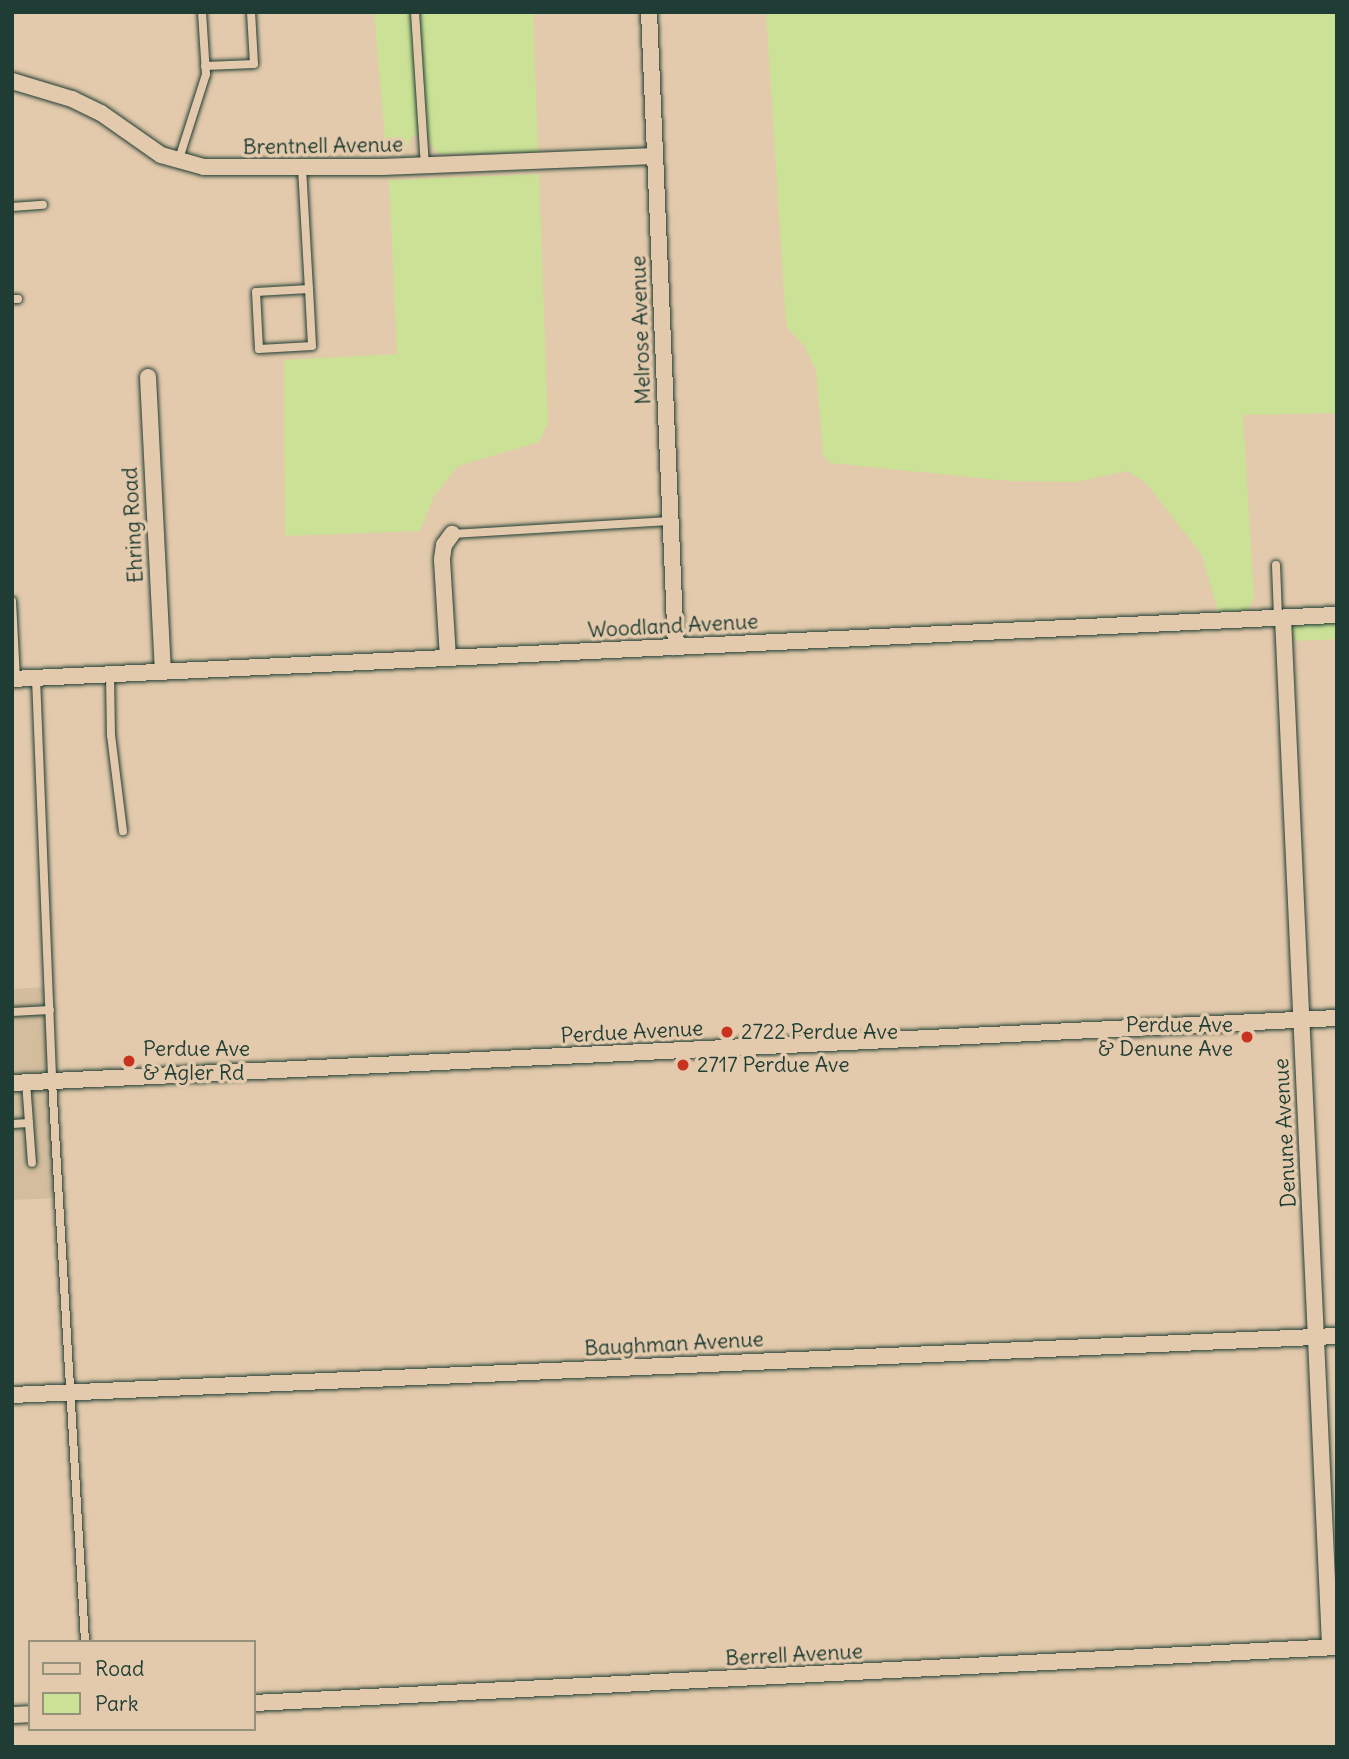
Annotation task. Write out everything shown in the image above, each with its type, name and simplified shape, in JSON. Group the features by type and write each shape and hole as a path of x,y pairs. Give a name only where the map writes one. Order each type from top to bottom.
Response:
{"street":[{"name":"Melrose Avenue","path":"649,12 676,647"},
{"name":"Brentnell Avenue","path":"12,81 101,113 128,135 177,162 213,168 425,165 655,156"},
{"name":"Ehring Road","path":"148,377 163,672"},
{"path":"448,658 442,559 444,545 452,534"},
{"name":"Woodland Avenue","path":"14,679 1337,615"},
{"name":"Denune Avenue","path":"1280,618 1333,1647"},
{"name":"Perdue Avenue","path":"19,1083 1337,1018"},
{"name":"Baughman Avenue","path":"12,1395 1337,1336"},
{"name":"Berrell Avenue","path":"256,1703 1333,1647"}],"lane":[{"path":"177,162 205,66 202,12"},
{"path":"205,66 254,64 251,12"},
{"path":"415,12 425,165"},
{"path":"302,168 313,346 259,349 256,292 309,289"},
{"path":"12,207 43,205"},
{"path":"452,534 670,521"},
{"path":"1276,565 1280,618"},
{"path":"12,601 14,679"},
{"path":"110,674 111,735 123,831"},
{"path":"36,678 52,1081 85,1640"},
{"path":"12,1012 50,1010"},
{"path":"19,1083 29,1123 33,1163"},
{"path":"12,1124 29,1123"}],"shaded area":[{"path":"49,987 60,1198 12,1200 12,989"}],"green space":[{"path":"374,12 533,12 538,152 438,154 423,134 412,136 404,152 386,153"},
{"path":"766,12 1337,12 1337,413 1243,415 1254,597 1248,612 1218,612 1202,555 1145,482 1127,471 1076,482 1010,481 830,463 823,455 816,371 804,345 787,328"},
{"path":"539,174 548,423 539,442 458,466 434,496 420,531 285,536 284,360 397,354 389,180"},
{"path":"1337,616 1337,639 1295,641 1290,628 1297,620"}],"place":[{"name":"2722 Perdue Ave","path":"727,1032"},
{"name":"Perdue Ave & Denune Ave","path":"1247,1037"},
{"name":"Perdue Ave & Agler Rd","path":"129,1061"},
{"name":"2717 Perdue Ave","path":"683,1065"}]}
